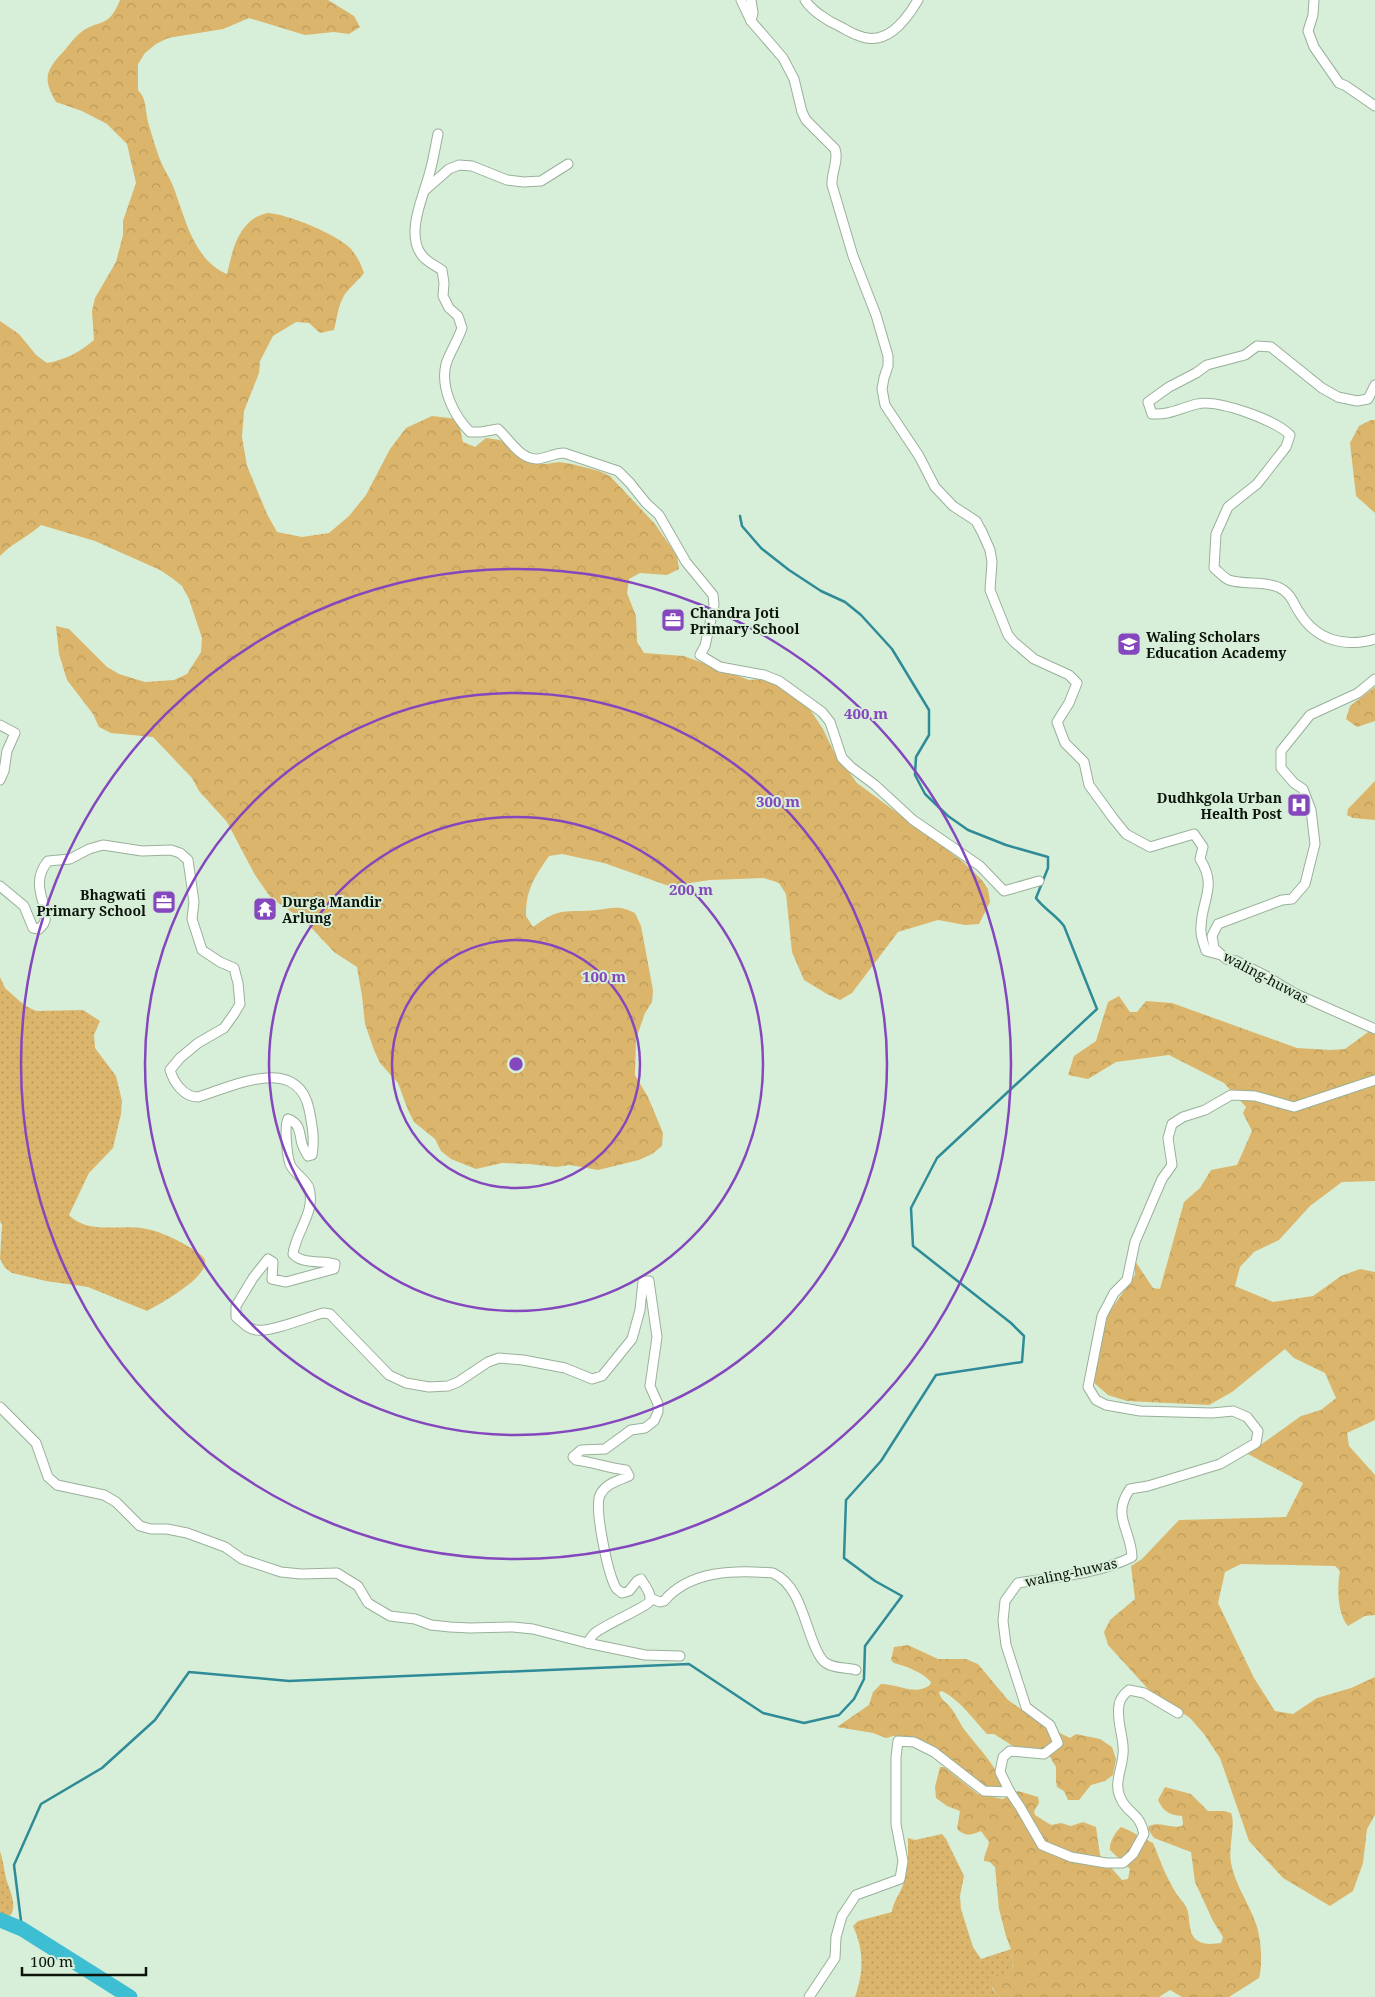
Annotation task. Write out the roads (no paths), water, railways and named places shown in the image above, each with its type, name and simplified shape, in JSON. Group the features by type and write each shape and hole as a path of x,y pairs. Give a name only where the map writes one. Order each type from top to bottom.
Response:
{"street":[{"path":"741,0 751,21 783,58 794,79 802,112 806,120 835,149 837,154 831,176 832,186 853,256 876,315 888,356 888,366 882,389 885,405 919,456 935,488 953,506 976,521 982,532 990,550 992,562 990,590 1008,635 1034,659 1069,675 1077,683 1057,722 1066,743 1084,762 1089,785 1126,834 1150,847 1194,834 1203,847 1200,859 1206,868 1210,882 1200,928 1206,951 1221,955"},
{"path":"751,0 753,12 751,21"},
{"path":"805,0 835,24 857,36 879,38 896,29 918,0"},
{"path":"1314,0 1313,15 1308,31 1314,47 1339,83 1375,106"},
{"path":"438,134 416,220 418,248 421,255 442,270 443,296 450,308 458,316 462,328 446,365 444,384 462,424 470,432 481,432 498,428 527,457 537,459 555,453 564,453 618,471 646,504 659,515 686,562 713,595 713,612 705,646 700,655 720,667 764,675 779,681 817,708 830,722 842,758 851,767 875,785 912,820 980,866 1004,891 1039,881"},
{"path":"425,190 449,169 459,165 472,166 507,180 524,182 541,181 568,164"},
{"path":"1375,385 1368,399 1357,402 1338,398 1322,388 1271,347 1257,346 1245,355 1208,365 1168,387 1148,402 1152,414 1166,415 1199,404 1240,409 1283,428 1290,435 1286,447 1257,484 1228,507 1216,534 1214,568 1227,580 1276,587 1290,594 1299,613 1320,636 1336,642 1349,643 1375,640"},
{"name":"waling-huwas","path":"1375,679 1358,693 1310,715 1281,751 1281,768 1294,784 1302,788 1311,810 1315,844 1305,884 1292,900 1282,900 1218,924 1212,936 1214,948 1226,959 1236,961 1266,976 1294,994 1375,1029"},
{"path":"0,724 15,733 7,751 4,771 0,780"},
{"path":"0,886 24,906 33,928 39,929 45,923 46,914 39,888 40,876 43,867 48,861 70,859 103,844 142,851 171,850 180,853 188,860 194,902 192,919 202,950 220,962 234,968 240,1004 224,1028 180,1058 170,1070 173,1079 192,1097 198,1097 258,1078 276,1077 291,1081 300,1086 308,1103 313,1127 314,1147 312,1155 308,1156 302,1146 299,1128 295,1122 288,1119 285,1124 285,1132 290,1164 308,1185 311,1198 309,1211 294,1254 297,1258 335,1264 334,1269 286,1282 272,1279 273,1262 268,1259 253,1278 236,1306 236,1317 249,1327 256,1330 268,1330 323,1313 330,1314 389,1375 406,1383 429,1387 448,1386 458,1382 488,1362 499,1358 523,1360 564,1368 592,1378 602,1376 632,1340 640,1310 643,1281 649,1281 657,1337 650,1386 658,1404 658,1412 654,1421 645,1428 631,1430 606,1448 581,1450 573,1456 576,1460 626,1470 629,1476 610,1483 599,1496 605,1555 616,1589 622,1592 630,1591 636,1581 642,1580 650,1594 650,1598 646,1606 629,1612 594,1633 587,1643"},
{"name":"waling-huwas","path":"1010,1792 1000,1772 1003,1757 1010,1751 1044,1754 1058,1743 1050,1725 1026,1707 1006,1645 1003,1621 1005,1601 1018,1583 1096,1570 1117,1564 1132,1556 1132,1543 1122,1521 1122,1500 1130,1488 1148,1486 1220,1464 1256,1443 1258,1431 1247,1417 1233,1411 1212,1413 1140,1411 1106,1405 1096,1400 1088,1387 1102,1316 1114,1293 1127,1280 1135,1242 1162,1178 1172,1165 1168,1138 1172,1124 1183,1117 1205,1110 1231,1095 1255,1096 1294,1107 1375,1080"},
{"path":"0,1407 36,1443 48,1477 52,1481 64,1488 104,1494 116,1502 140,1526 151,1529 167,1529 187,1534 225,1547 242,1559 281,1572 301,1574 337,1573 358,1586 368,1603 390,1616 415,1618 431,1625 450,1627 512,1626 533,1629 645,1655 680,1656"},
{"path":"650,1598 660,1602 664,1601 670,1594 707,1575 773,1572 794,1590 810,1637 826,1664 856,1670"},
{"path":"809,1997 835,1958 836,1937 842,1916 856,1895 900,1879 903,1861 896,1824 896,1756 898,1741 914,1742 934,1752 984,1791 1010,1792 1042,1845 1071,1856 1106,1863 1123,1863 1133,1854 1144,1834 1139,1818 1121,1800 1117,1785 1124,1754 1118,1728 1119,1704 1122,1696 1129,1690 1144,1693 1178,1713"}],"waterway":[{"path":"22,1929 14,1865 41,1804 102,1768 155,1720 189,1672 289,1681 689,1664 763,1713 804,1723 839,1715 854,1699 864,1679 865,1646 902,1596 875,1581 844,1558 846,1500 881,1461 936,1375 1022,1362 1024,1336 1011,1323 913,1246 911,1208 937,1158 1097,1009 1064,926 1036,898 1048,868 1048,857 1006,845 968,830 948,816 925,794 915,775 916,757 929,735 929,710 892,649 861,615 845,602 821,591 789,570 761,548 742,526 740,516"},
{"path":"0,1920 22,1929 130,1997"}],"place":[{"name":"Chandra Joti Primary School","path":"673,620"},
{"name":"Waling Scholars Education Academy","path":"1129,644"},
{"name":"Dudhkgola Urban Health Post","path":"1299,805"},
{"name":"Bhagwati Primary School","path":"164,902"},
{"name":"Durga Mandir Arlung","path":"265,909"}]}
